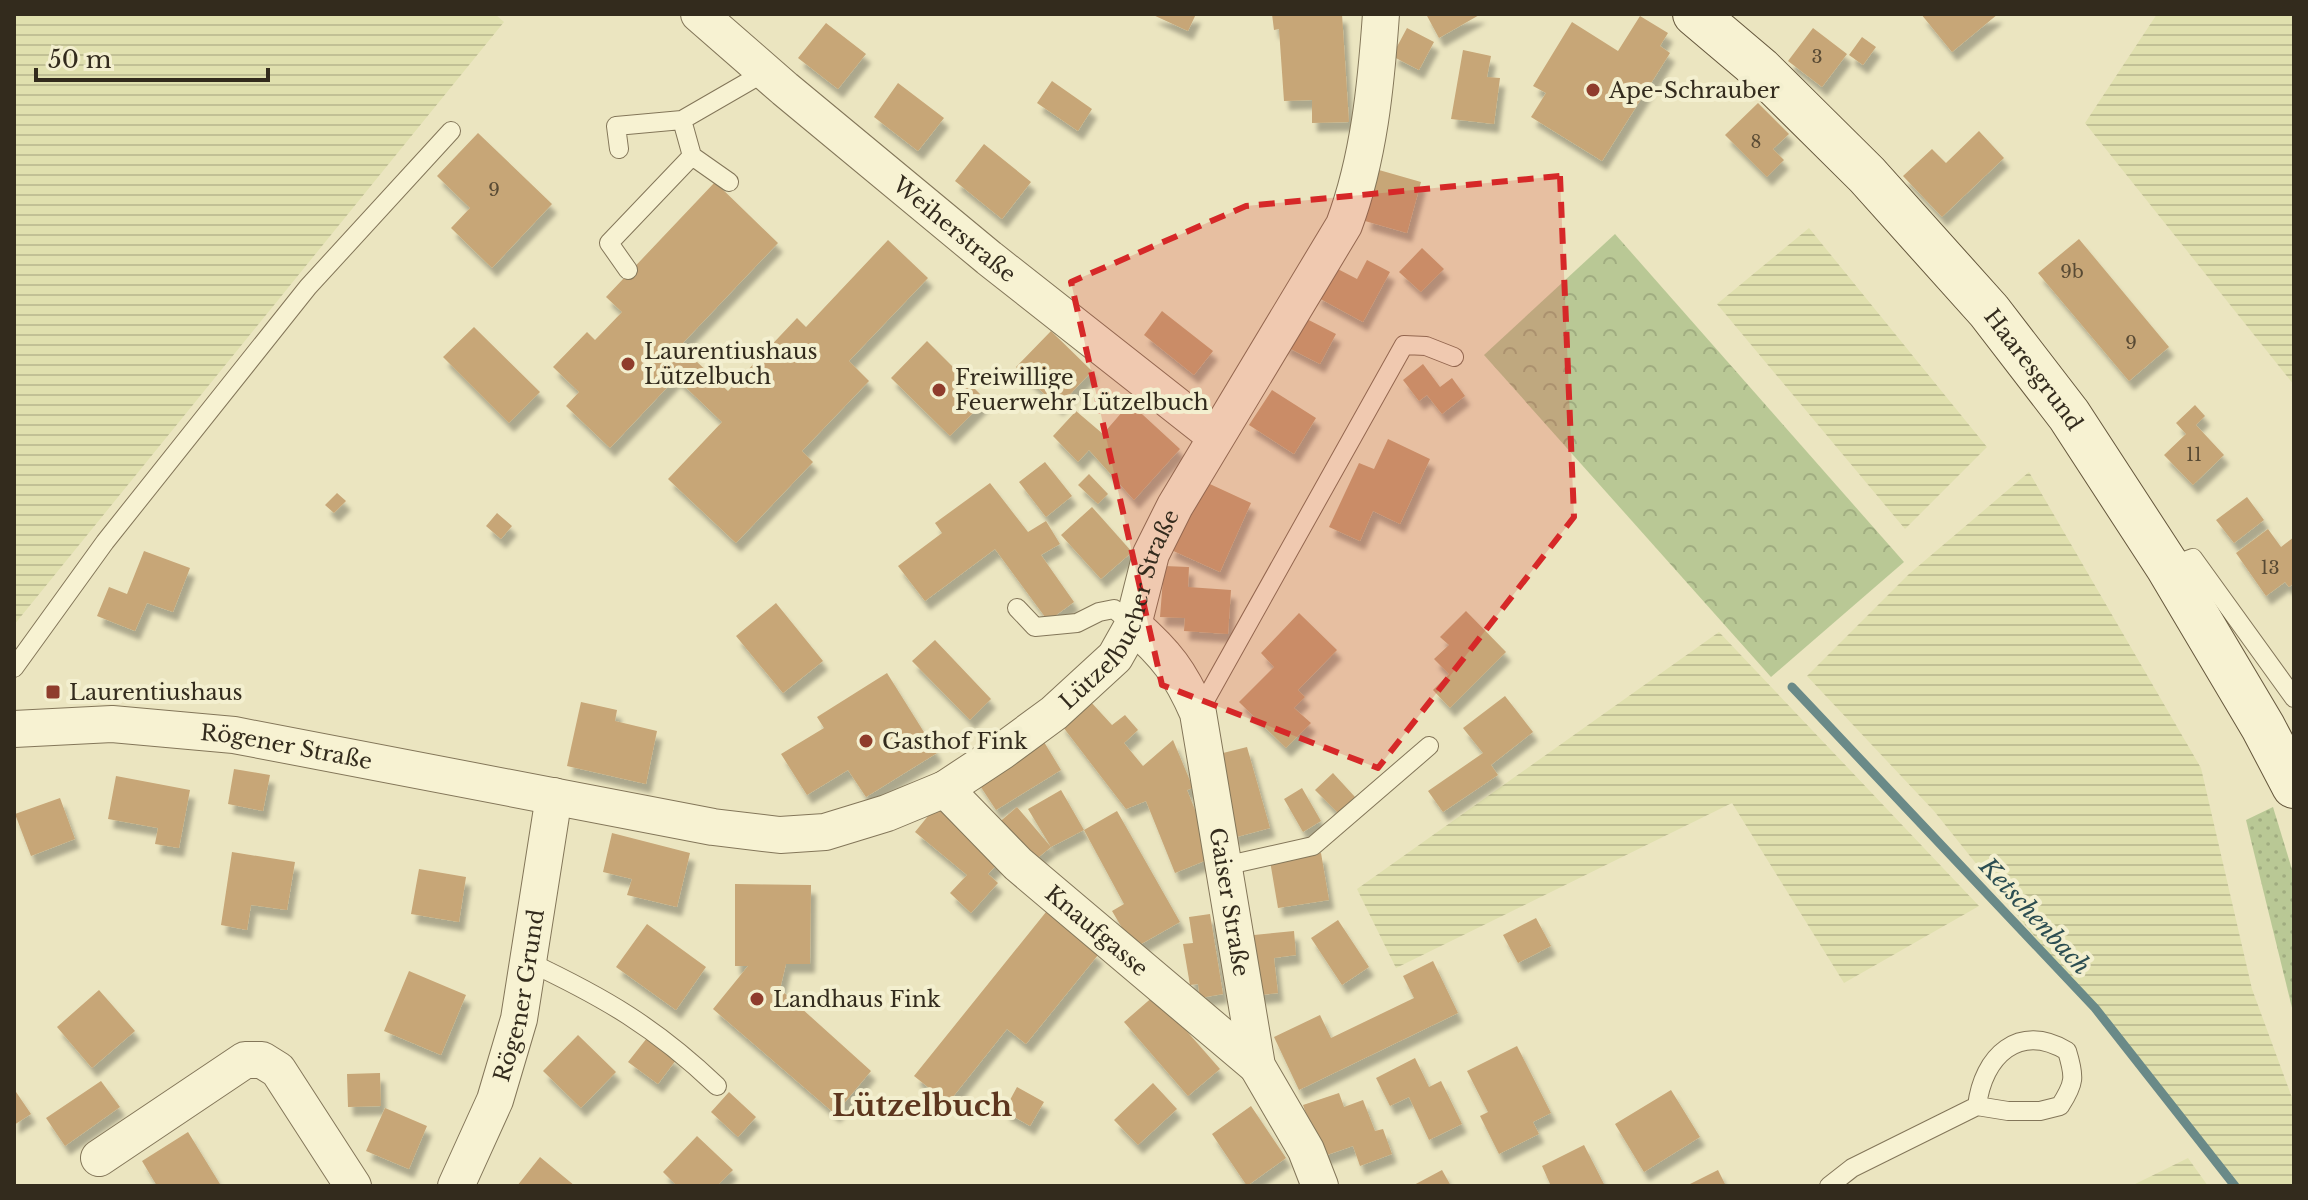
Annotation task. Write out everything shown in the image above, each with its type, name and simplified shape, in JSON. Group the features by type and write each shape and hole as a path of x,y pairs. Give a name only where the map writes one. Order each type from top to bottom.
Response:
{"street":[{"name":"Weiherstraße","path":"699,14 989,258 1215,436"},
{"name":"Lützelbucher Straße","path":"554,796 713,827 780,835 825,832 887,813 945,789 1054,713 1115,657 1133,625 1151,554 1215,436 1344,225 1354,197 1375,92 1381,14"},
{"name":"Haaresgrund","path":"1695,14 1760,69 1867,175 1989,311 2069,415 2168,567 2263,727 2294,786"},
{"name":"Gaiser Straße","path":"1133,625 1162,651 1185,683 1198,713 1257,1066 1306,1150 1320,1186"},
{"name":"Rögener Straße","path":"14,729 112,724 234,735 554,796"},
{"name":"Knaufgasse","path":"945,789 1018,864 1257,1066"},
{"name":"Rögener Grund","path":"456,1186 495,1100 519,1019 554,796"},
{"path":"99,1158 245,1060 262,1060 278,1070 353,1186"}],"lane":[{"path":"619,149 616,126 682,120 767,71"},
{"path":"682,120 692,156 729,182"},
{"path":"14,668 105,542 308,287 451,131"},
{"path":"628,270 609,243 692,156"},
{"path":"1198,713 1404,345 1426,346 1454,357"},
{"path":"2168,567 2193,558 2294,698"},
{"path":"1017,608 1035,627 1077,623 1099,612 1114,609 1133,625"},
{"path":"1224,866 1313,846 1429,746"},
{"path":"529,962 593,992 645,1024 717,1086"},
{"path":"1829,1186 1852,1168 1977,1106 2008,1111 2040,1111 2060,1106 2072,1089 2074,1072 2067,1051 2052,1042 2022,1040 2008,1047 1989,1065 1979,1086 1977,1106"}],"highlighted area":[{"path":"1560,176 1574,517 1378,768 1162,685 1071,282 1246,206"}],"green space":[{"path":"14,14 495,14 504,22 14,625"},
{"path":"2157,14 2291,14 2294,17 2294,385 2085,123"},
{"path":"1809,228 1987,447 1905,529 1717,304"},
{"path":"1615,234 1904,562 1771,677 1484,355"},
{"path":"2029,472 2201,768 2252,989 2294,1103 2294,1186 2234,1186 1934,811 1807,676 1909,574"},
{"path":"1719,632 1979,906 1844,983 1732,803 1396,968 1357,889"},
{"path":"2273,807 2294,876 2294,1016 2246,820"},
{"path":"2188,1158 2208,1186 2131,1186"}],"building":[{"path":"1151,14 1196,14 1188,31"},
{"path":"1272,14 1342,14 1349,122 1312,123 1312,100 1284,101 1279,29 1274,30"},
{"path":"1426,14 1481,14 1439,38"},
{"path":"1921,14 1998,14 1952,52"},
{"name":"Ape-Schrauber","path":"1640,16 1668,33 1660,46 1670,53 1602,161 1531,117 1546,93 1533,86 1572,22 1618,51"},
{"path":"826,23 866,54 838,89 798,58"},
{"path":"1407,28 1434,42 1419,70 1392,56"},
{"path":"1813,28 1847,54 1822,87 1788,61"},
{"path":"1862,37 1876,47 1863,65 1849,55"},
{"path":"1463,50 1491,56 1487,77 1500,78 1494,124 1451,119"},
{"path":"1052,81 1092,109 1078,131 1037,103"},
{"path":"898,83 944,118 918,151 874,117"},
{"path":"1758,103 1789,134 1773,149 1784,160 1767,177 1725,135"},
{"path":"1979,131 2004,158 1942,217 1903,176 1932,149 1946,163"},
{"path":"478,133 552,204 492,268 451,228 470,208 437,176"},
{"path":"984,144 1031,182 1002,219 955,181"},
{"path":"1379,170 1421,182 1407,233 1365,221"},
{"name":"Laurentiushaus Lützelbuch","path":"715,182 778,243 680,346 728,391 797,318 806,327 888,240 928,278 849,361 869,381 802,451 813,462 736,543 668,479 722,422 676,378 610,448 566,406 579,392 553,367 587,332 595,340 622,312 606,297"},
{"path":"2079,239 2169,347 2129,381 2038,273"},
{"path":"1422,248 1444,269 1421,292 1399,272"},
{"path":"1367,260 1390,272 1363,322 1315,296 1332,266 1357,279"},
{"path":"1162,311 1213,351 1194,375 1144,335"},
{"path":"1299,315 1336,334 1320,364 1283,345"},
{"path":"474,327 540,392 509,423 443,357"},
{"path":"1051,331 1092,371 1058,407 1016,367"},
{"name":"Freiwillige Feuerwehr Lützelbuch","path":"927,341 986,400 950,436 891,378"},
{"path":"1423,364 1440,387 1452,378 1465,396 1442,414 1427,395 1419,401 1403,380"},
{"path":"1272,390 1316,418 1294,454 1249,425"},
{"path":"1130,403 1180,449 1134,500 1089,450 1078,462 1053,436 1076,411 1103,434"},
{"path":"2195,405 2205,416 2196,425 2224,455 2193,485 2164,455 2186,434 2176,423"},
{"path":"1388,439 1430,459 1400,524 1373,511 1360,541 1329,527 1359,463 1374,469"},
{"path":"1045,462 1072,496 1046,517 1019,482"},
{"path":"1089,474 1108,494 1098,504 1078,485"},
{"path":"1199,479 1251,503 1220,572 1169,549"},
{"path":"990,483 1028,532 1046,521 1060,544 1041,555 1074,602 1048,621 995,549 925,601 898,566 942,533 935,523"},
{"path":"337,493 346,501 334,513 325,505"},
{"path":"2247,497 2264,520 2234,543 2216,520"},
{"path":"1092,507 1132,552 1101,579 1061,535"},
{"path":"497,513 512,526 501,539 486,526"},
{"path":"2268,529 2281,547 2294,537 2294,583 2289,587 2285,582 2266,596 2236,553"},
{"path":"144,551 190,568 173,612 147,603 135,631 97,616 109,587 127,594"},
{"path":"1164,566 1189,567 1188,587 1231,590 1228,634 1184,631 1185,618 1160,617"},
{"path":"776,603 823,661 783,693 736,636"},
{"path":"1466,611 1506,652 1450,708 1433,690 1449,674 1434,659 1449,645 1440,637"},
{"path":"1299,613 1337,650 1298,690 1305,697 1294,708 1311,723 1286,748 1239,702 1274,667 1261,653"},
{"path":"935,640 991,699 970,720 912,661"},
{"name":"Gasthof Fink","path":"887,673 937,753 866,797 848,770 807,795 781,754 824,728 817,717"},
{"path":"1505,696 1533,732 1491,765 1498,775 1443,812 1428,791 1483,753 1463,728"},
{"path":"1090,701 1112,725 1125,715 1138,730 1124,743 1143,766 1173,740 1193,788 1187,790 1214,857 1175,873 1146,801 1126,809 1060,723"},
{"path":"581,702 617,710 615,721 657,731 646,784 567,766"},
{"path":"1041,737 1061,770 996,810 975,778"},
{"path":"1247,747 1270,828 1233,838 1211,756"},
{"path":"234,769 270,775 263,811 228,804"},
{"path":"1333,773 1355,797 1338,813 1315,790"},
{"path":"116,776 190,790 179,848 155,844 158,828 108,819"},
{"path":"1302,788 1321,821 1303,832 1284,799"},
{"path":"1061,790 1084,830 1051,847 1028,809"},
{"path":"60,798 75,839 31,856 15,814"},
{"path":"937,805 1001,860 988,874 998,883 971,913 950,893 967,875 915,832"},
{"path":"1017,807 1051,847 1029,865 996,825"},
{"path":"1117,811 1180,922 1134,948 1112,911 1124,904 1084,830"},
{"path":"612,833 690,853 677,907 627,895 632,879 603,872"},
{"path":"232,852 295,862 287,910 251,905 247,930 221,925"},
{"path":"1321,853 1329,900 1278,908 1270,861"},
{"path":"419,869 466,877 459,922 411,914"},
{"name":"Landhaus Fink","path":"735,884 811,885 810,964 786,964 780,989 871,1071 835,1114 713,1009 748,966 735,966"},
{"path":"1046,912 1098,955 1026,1044 1007,1029 948,1103 914,1076"},
{"path":"1210,914 1223,994 1200,998 1198,984 1190,985 1183,944 1193,943 1189,917"},
{"path":"1536,918 1551,946 1518,963 1503,935"},
{"path":"1338,920 1369,967 1342,985 1311,938"},
{"path":"647,924 706,967 676,1010 616,967"},
{"path":"1294,931 1296,955 1274,958 1278,993 1251,996 1244,936"},
{"path":"1433,961 1458,1013 1299,1090 1274,1037 1320,1015 1331,1038 1414,998 1403,976"},
{"path":"409,971 466,995 441,1055 384,1031"},
{"path":"99,990 135,1031 92,1068 57,1027"},
{"path":"1155,995 1220,1069 1188,1096 1124,1022"},
{"path":"578,1035 616,1072 581,1108 543,1071"},
{"path":"647,1038 676,1060 658,1084 628,1062"},
{"path":"1517,1046 1551,1113 1533,1122 1539,1134 1499,1154 1480,1116 1488,1112 1467,1071"},
{"path":"1415,1058 1429,1087 1441,1081 1462,1124 1429,1140 1409,1097 1390,1106 1376,1078"},
{"path":"380,1073 381,1106 348,1107 347,1074"},
{"path":"101,1081 120,1107 65,1146 46,1118"},
{"path":"1153,1083 1177,1109 1138,1145 1114,1120"},
{"path":"1017,1087 1044,1102 1030,1126 1004,1111"},
{"path":"14,1089 31,1114 14,1125"},
{"path":"1671,1090 1700,1137 1644,1172 1615,1124"},
{"path":"729,1092 756,1117 738,1137 711,1112"},
{"path":"1339,1093 1344,1107 1363,1100 1375,1131 1383,1129 1392,1154 1360,1166 1353,1146 1321,1157 1303,1105"},
{"path":"1251,1106 1286,1158 1247,1186 1212,1134"},
{"path":"385,1108 427,1126 409,1169 366,1151"},
{"path":"188,1132 220,1184 157,1186 142,1161"},
{"path":"697,1136 733,1170 717,1186 677,1186 663,1172"},
{"path":"1584,1145 1605,1186 1551,1186 1542,1166"},
{"path":"540,1157 575,1186 517,1186"},
{"path":"1442,1170 1451,1186 1412,1186"},
{"path":"1718,1170 1726,1186 1686,1186"}],"waterway":[{"name":"Ketschenbach","path":"1792,687 2095,1008 2235,1186"}],"place":[{"name":"Ape-Schrauber","path":"1593,90"},
{"name":"Laurentiushaus Lützelbuch","path":"628,364"},
{"name":"Freiwillige Feuerwehr Lützelbuch","path":"939,390"},
{"name":"Laurentiushaus","path":"53,692"},
{"name":"Gasthof Fink","path":"866,741"},
{"name":"Landhaus Fink","path":"757,999"}],"district":[{"name":"Lützelbuch","path":"922,1105"}]}
